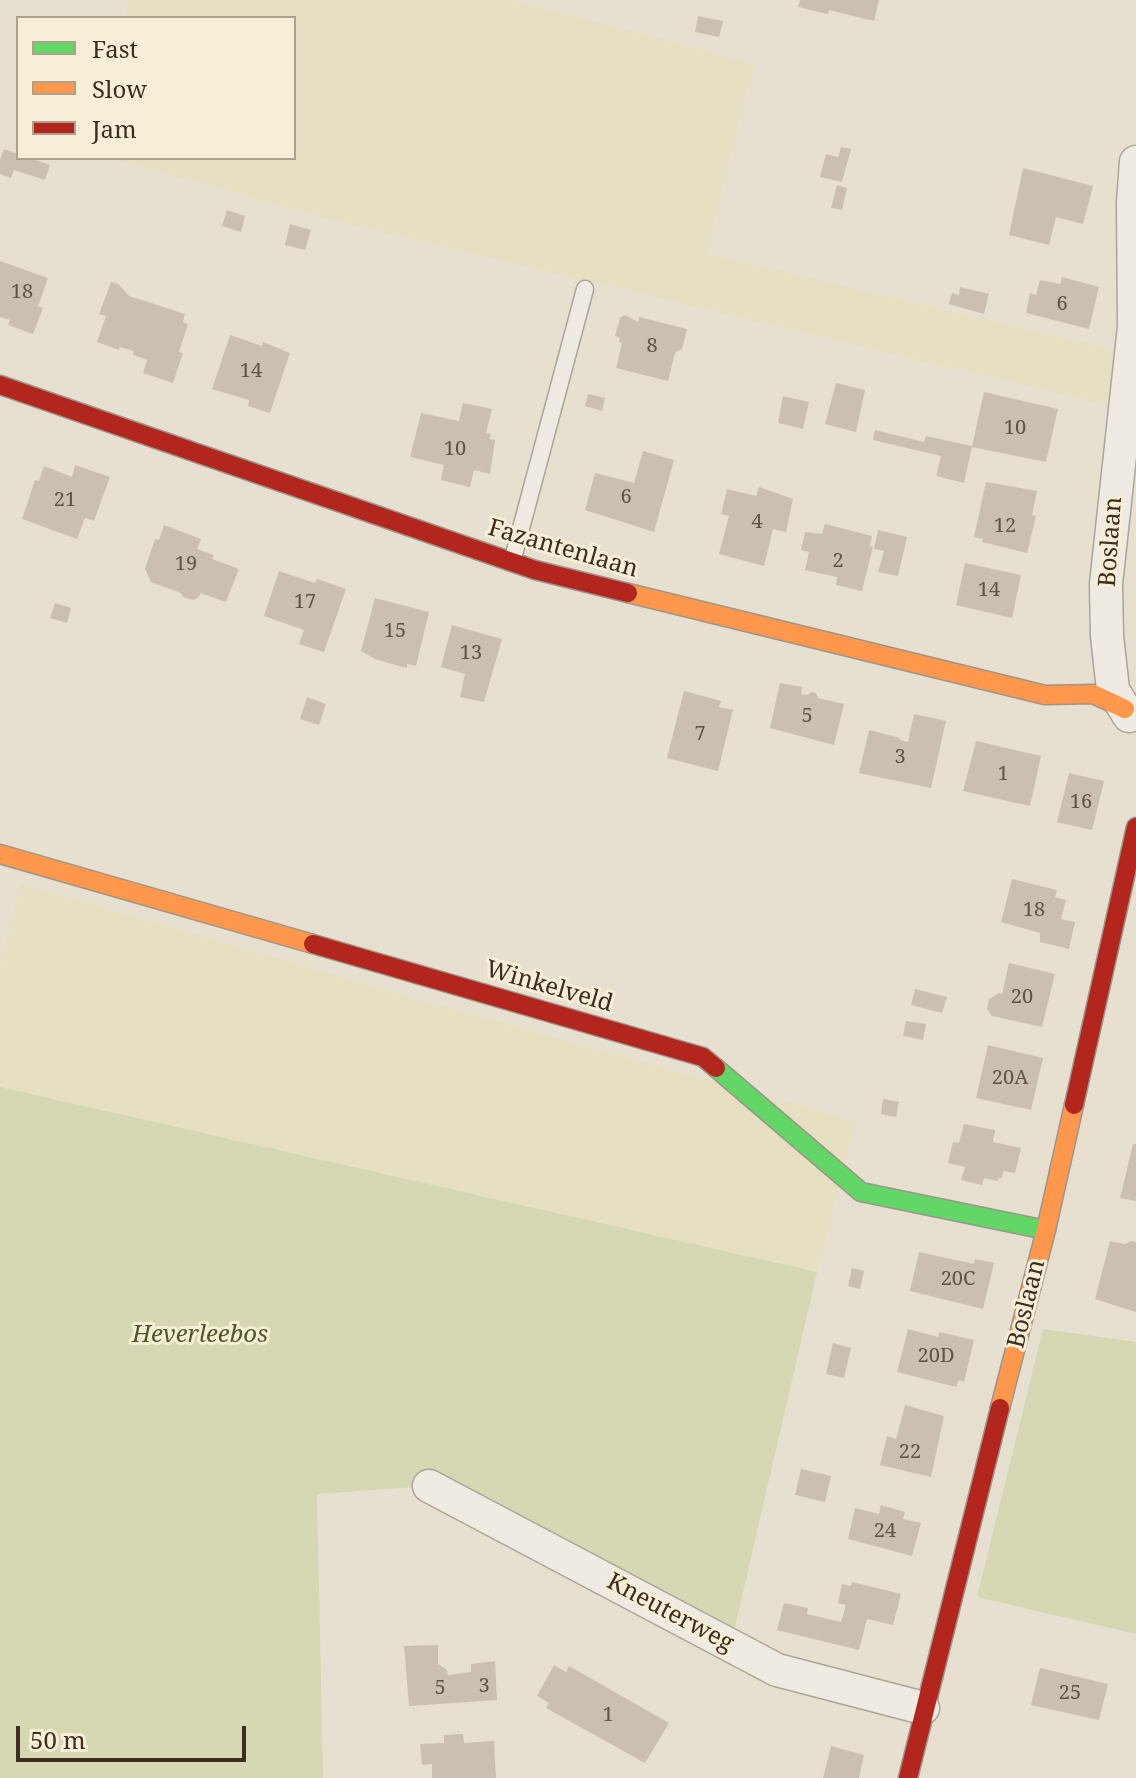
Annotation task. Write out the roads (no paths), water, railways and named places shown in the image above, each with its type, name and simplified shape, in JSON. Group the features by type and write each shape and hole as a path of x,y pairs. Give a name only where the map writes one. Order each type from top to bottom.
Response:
{"street":[{"name":"Boslaan","path":"1130,718 1113,690 1107,636 1106,584 1134,327 1133,202 1136,162"},
{"name":"Fazantenlaan","path":"0,385 512,563 1045,695 1093,694 1130,718"},
{"name":"Boslaan","path":"908,1778 923,1708 1046,1230 1136,827"},
{"name":"Winkelveld","path":"0,854 703,1057 861,1192 1046,1230"},
{"name":"Kneuterweg","path":"429,1486 777,1670 923,1708"}],"lane":[{"path":"512,563 585,289"}],"park label":[{"name":"Heverleebos","path":"200,1335"}]}
